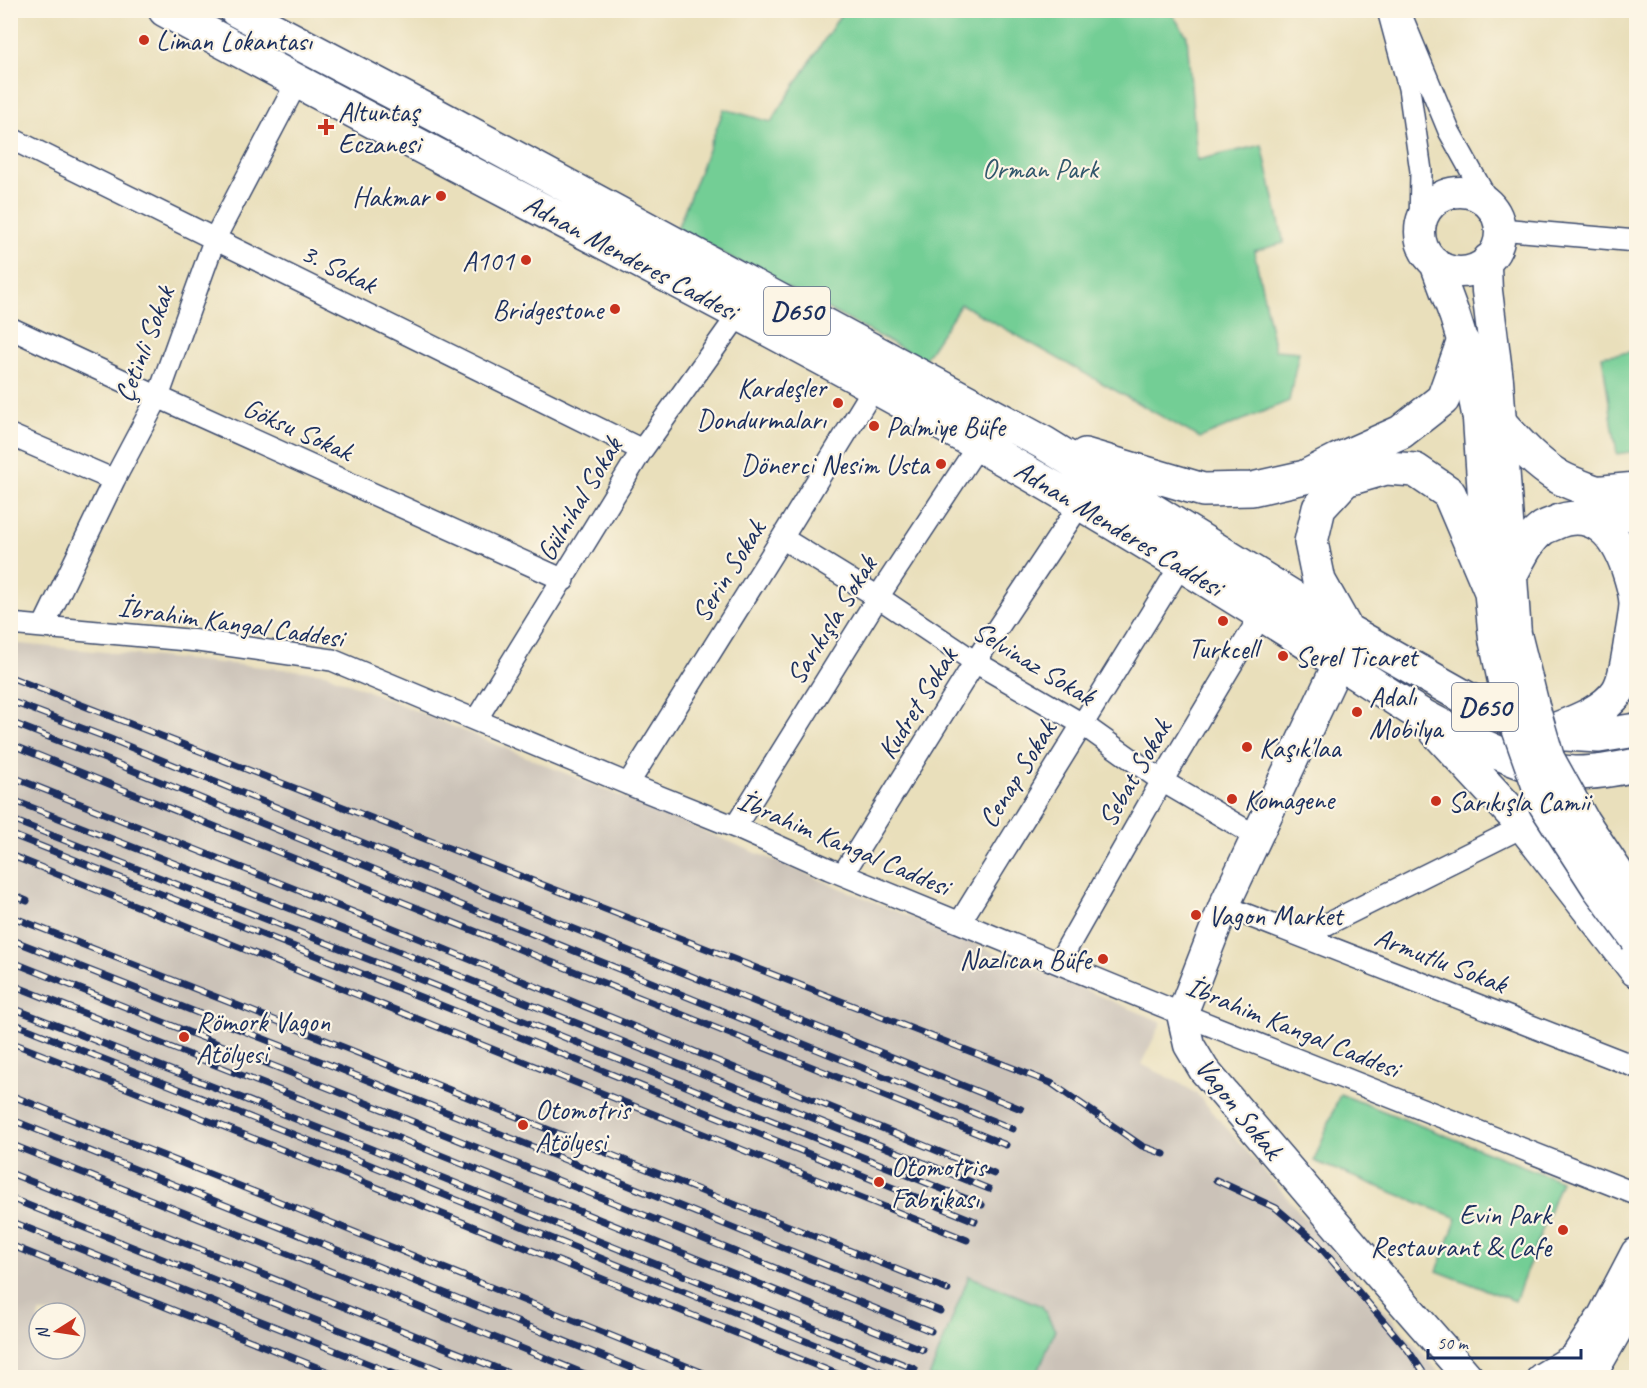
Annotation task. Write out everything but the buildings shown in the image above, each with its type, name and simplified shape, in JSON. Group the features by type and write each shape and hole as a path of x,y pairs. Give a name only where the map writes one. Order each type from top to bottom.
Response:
{"main road":[{"name":"Adnan Menderes Caddesi","path":"165,10 297,82 875,386 979,444 1081,503 1421,715"},
{"name":"Adnan Menderes Caddesi","path":"236,10 436,115 1044,443 1346,630"},
{"path":"1453,192 1467,192 1479,196 1495,217 1498,242 1493,254 1485,263 1473,270 1460,272 1447,270 1426,254 1421,241 1420,228 1423,215 1441,196 1453,192"},
{"path":"1488,259 1487,291 1501,424 1500,581"},
{"path":"1435,263 1463,343 1478,419 1500,581 1507,700 1544,805 1598,889 1636,940"},
{"path":"1044,443 1203,490 1252,489 1305,477 1401,432 1443,399 1463,343"},
{"path":"1501,424 1527,454 1560,477 1629,508 1636,516"},
{"path":"1346,630 1319,581 1311,542 1319,508 1345,480 1386,468 1414,470 1449,493 1500,581"},
{"path":"1500,581 1527,544 1543,528 1578,517 1593,521 1605,529 1617,543 1625,558 1636,604 1627,662 1618,690 1602,706 1579,720 1549,733"},
{"name":"D650","path":"1346,630 1468,699 1515,721 1549,733 1599,736 1636,730"},
{"path":"1505,636 1534,706 1549,758 1584,821 1636,899"},
{"path":"1182,1014 1224,906 1339,662"},
{"path":"1421,715 1516,761 1551,771 1578,774 1616,770 1636,765"},
{"path":"1421,715 1524,826 1636,970"},
{"name":"Vagon Sokak","path":"1182,1014 1189,1045 1204,1070 1469,1377"},
{"path":"1542,1377 1575,1358 1603,1316 1636,1253"},
{"path":"1590,1377 1635,1300"},
{"path":"1526,1377 1533,1377"}],"street":[{"path":"1388,10 1409,88 1421,171 1420,228"},
{"path":"1399,10 1449,131 1495,217 1636,241"},
{"name":"Çetinli Sokak","path":"43,627 114,480 158,397 215,238 297,82"},
{"name":"3. Sokak","path":"10,138 642,450"},
{"name":"Gülnihal Sokak","path":"476,720 642,450 739,314"},
{"name":"Göksu Sokak","path":"10,328 564,580"},
{"name":"Serin Sokak","path":"628,784 875,386"},
{"path":"10,435 114,480"},
{"name":"Sarıkışla Sokak","path":"735,827 878,597 979,444"},
{"path":"1586,487 1636,483"},
{"name":"Kudret Sokak","path":"843,874 975,662 1081,503"},
{"name":"Selvinaz Sokak","path":"782,538 878,597 975,662 1082,724 1162,781 1257,836"},
{"name":"Cenap Sokak","path":"960,922 1180,565"},
{"name":"Sebat Sokak","path":"1059,962 1162,781 1261,615"},
{"name":"İbrahim Kangal Caddesi","path":"10,624 198,641 332,660 1182,1014 1636,1194"},
{"path":"1303,936 1524,826"},
{"name":"Armutlu Sokak","path":"1224,906 1636,1067"}],"shaded area":[{"path":"10,643 325,673 1162,1022 1141,1064 1197,1094 1443,1377 11,1377"}],"green space":[{"name":"Orman Park","path":"843,11 1170,11 1187,36 1197,160 1262,145 1284,243 1254,251 1275,350 1299,352 1289,401 1200,438 961,304 924,360 677,229 724,109 771,122"},
{"path":"1636,351 1636,451 1617,454 1602,356"},
{"path":"1340,1094 1561,1181 1515,1301 1437,1271 1457,1218 1314,1161"},
{"path":"969,1276 1042,1306 1055,1330 1036,1377 929,1377"}],"railway":[{"path":"10,677 1051,1083 1142,1146 1164,1154"},
{"path":"10,701 108,738 1021,1109"},
{"path":"10,722 1013,1129"},
{"path":"10,744 1006,1145"},
{"path":"10,776 376,921 994,1174"},
{"path":"10,799 368,939 989,1189"},
{"path":"10,819 434,985 982,1205"},
{"path":"10,834 975,1221"},
{"path":"10,855 967,1240"},
{"path":"10,894 27,901"},
{"path":"10,916 948,1290"},
{"path":"10,939 320,1061 940,1311"},
{"path":"10,961 931,1331"},
{"path":"10,984 923,1350"},
{"path":"10,1007 369,1148 915,1369"},
{"path":"10,1022 897,1378"},
{"path":"10,1042 847,1378"},
{"path":"10,1095 716,1378"},
{"path":"10,1119 657,1378"},
{"path":"10,1144 595,1378"},
{"path":"10,1173 521,1378"},
{"path":"1216,1180 1276,1208 1316,1242 1408,1350 1427,1378"},
{"path":"10,1198 460,1378"},
{"path":"10,1221 404,1378"},
{"path":"10,1245 344,1378"}],"place":[{"name":"Liman Lokantası","path":"144,40"},
{"name":"Altuntaş Eczanesi","path":"326,127"},
{"name":"Hakmar","path":"441,196"},
{"name":"A101","path":"526,260"},
{"name":"Bridgestone","path":"615,309"},
{"name":"Kardeşler Dondurmaları","path":"838,403"},
{"name":"Palmiye Büfe","path":"874,426"},
{"name":"Dönerci Nesim Usta","path":"941,464"},
{"name":"Turkcell","path":"1223,621"},
{"name":"Serel Ticaret","path":"1283,656"},
{"name":"Adalı Mobilya","path":"1357,712"},
{"name":"Kaşık'laa","path":"1247,747"},
{"name":"Komagene","path":"1232,799"},
{"name":"Sarıkışla Camii","path":"1436,801"},
{"name":"Vagon Market","path":"1196,915"},
{"name":"Nazlıcan Büfe","path":"1103,959"},
{"name":"Römork Vagon Atölyesi","path":"184,1037"},
{"name":"Otomotris Atölyesi","path":"523,1125"},
{"name":"Otomotris Fabrikası","path":"879,1182"},
{"name":"Evin Park Restaurant & Cafe","path":"1563,1230"}]}
